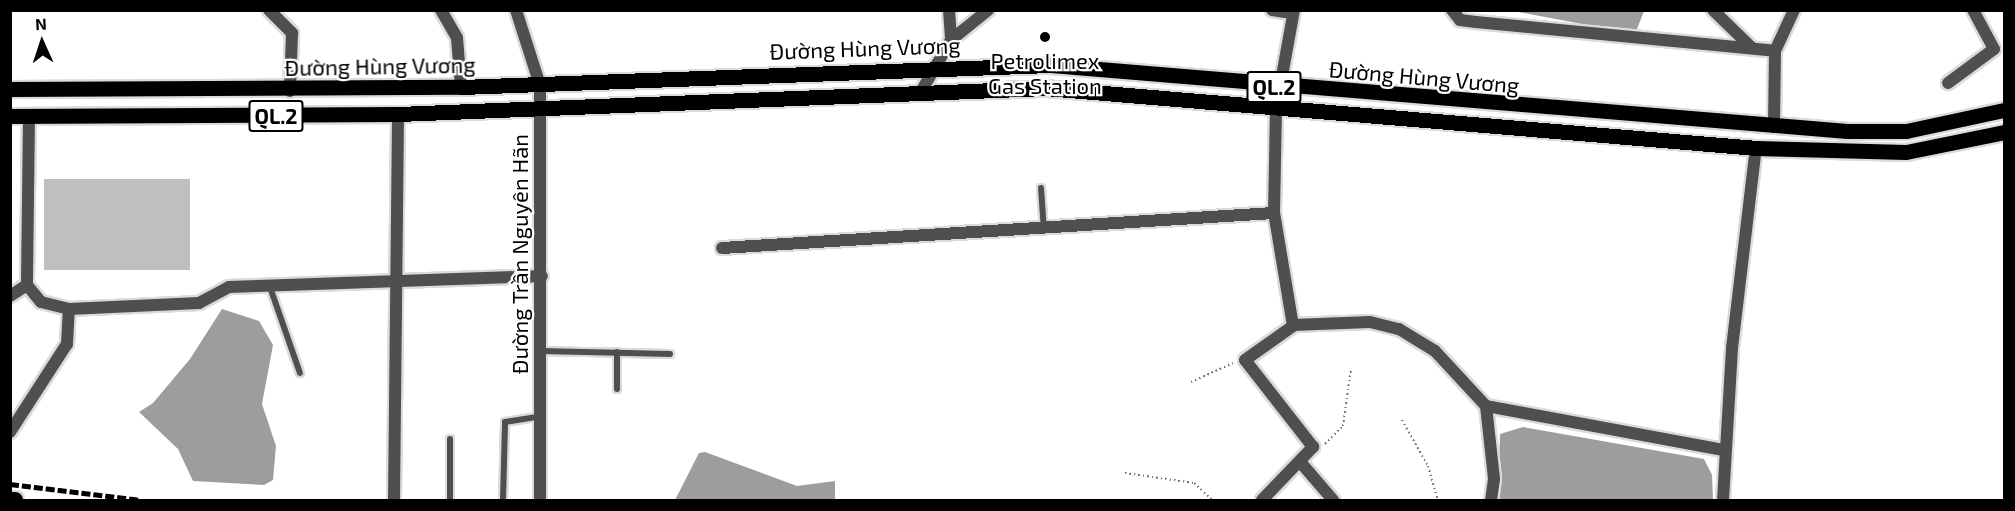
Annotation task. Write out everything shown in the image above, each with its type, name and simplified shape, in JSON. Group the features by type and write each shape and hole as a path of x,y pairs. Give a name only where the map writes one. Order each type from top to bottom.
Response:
{"highway":[{"path":"10,500 15,501"}],"main road":[{"name":"Đường Hùng Vương","path":"10,89 290,91 540,85 933,67 1050,65 1280,87 1774,128 1906,131 2004,110"},
{"name":"Đường Hùng Vương","path":"10,116 398,114 922,90 1045,88 1276,110 1756,148 1906,152 2004,132"},
{"path":"1519,129 1521,107"}],"street":[{"path":"269,10 292,33 290,91"},
{"path":"441,10 457,38 460,87"},
{"name":"Đường Trần Nguyên Hãn","path":"516,10 540,85 542,276 540,501"},
{"path":"949,10 951,40"},
{"path":"922,90 933,67 951,40 988,10"},
{"path":"1272,10 1293,12 1280,87"},
{"path":"1452,10 1460,20 1775,51"},
{"path":"1713,10 1752,48"},
{"path":"1774,128 1775,51 1794,10"},
{"path":"1948,83 1994,49 1973,10"},
{"path":"1276,110 1274,213 1293,325"},
{"path":"394,501 393,285 398,114"},
{"path":"29,116 27,285 40,302 69,309 199,303 229,288 393,285 542,276"},
{"path":"1722,501 1723,450 1756,148"},
{"path":"723,248 1274,213"},
{"path":"10,296 27,285"},
{"path":"10,432 67,344 69,309"},
{"path":"1262,501 1302,464 1313,447 1245,360 1293,325 1340,320 1399,329 1435,351 1486,406 1494,479 1491,501"},
{"path":"1486,406 1723,450"},
{"path":"1302,464 1333,501"}],"lane":[{"path":"1041,188 1044,227"},
{"path":"270,287 300,373"},
{"path":"541,351 670,354"},
{"path":"617,389 618,352"},
{"path":"503,501 505,422 541,416"},
{"path":"450,439 450,501"}],"path":[{"path":"1191,382 1245,360"},
{"path":"1313,447 1335,438 1342,426 1351,369"},
{"path":"1402,420 1428,466 1438,501"},
{"path":"1125,473 1194,483 1212,501"}],"shaded area":[{"path":"1513,11 1644,11 1635,34"},
{"path":"222,309 259,321 273,345 262,404 276,446 273,480 264,485 193,481 178,449 139,412 153,403 190,359"},
{"path":"1523,427 1704,459 1712,475 1713,500 1498,500 1500,434"},
{"path":"705,452 797,486 835,481 835,500 675,500 699,453"}],"building":[{"path":"44,179 190,179 190,270 44,270"}],"railway":[{"path":"10,484 141,500"}],"place":[{"name":"Petrolimex Gas Station","path":"1045,37"}]}
